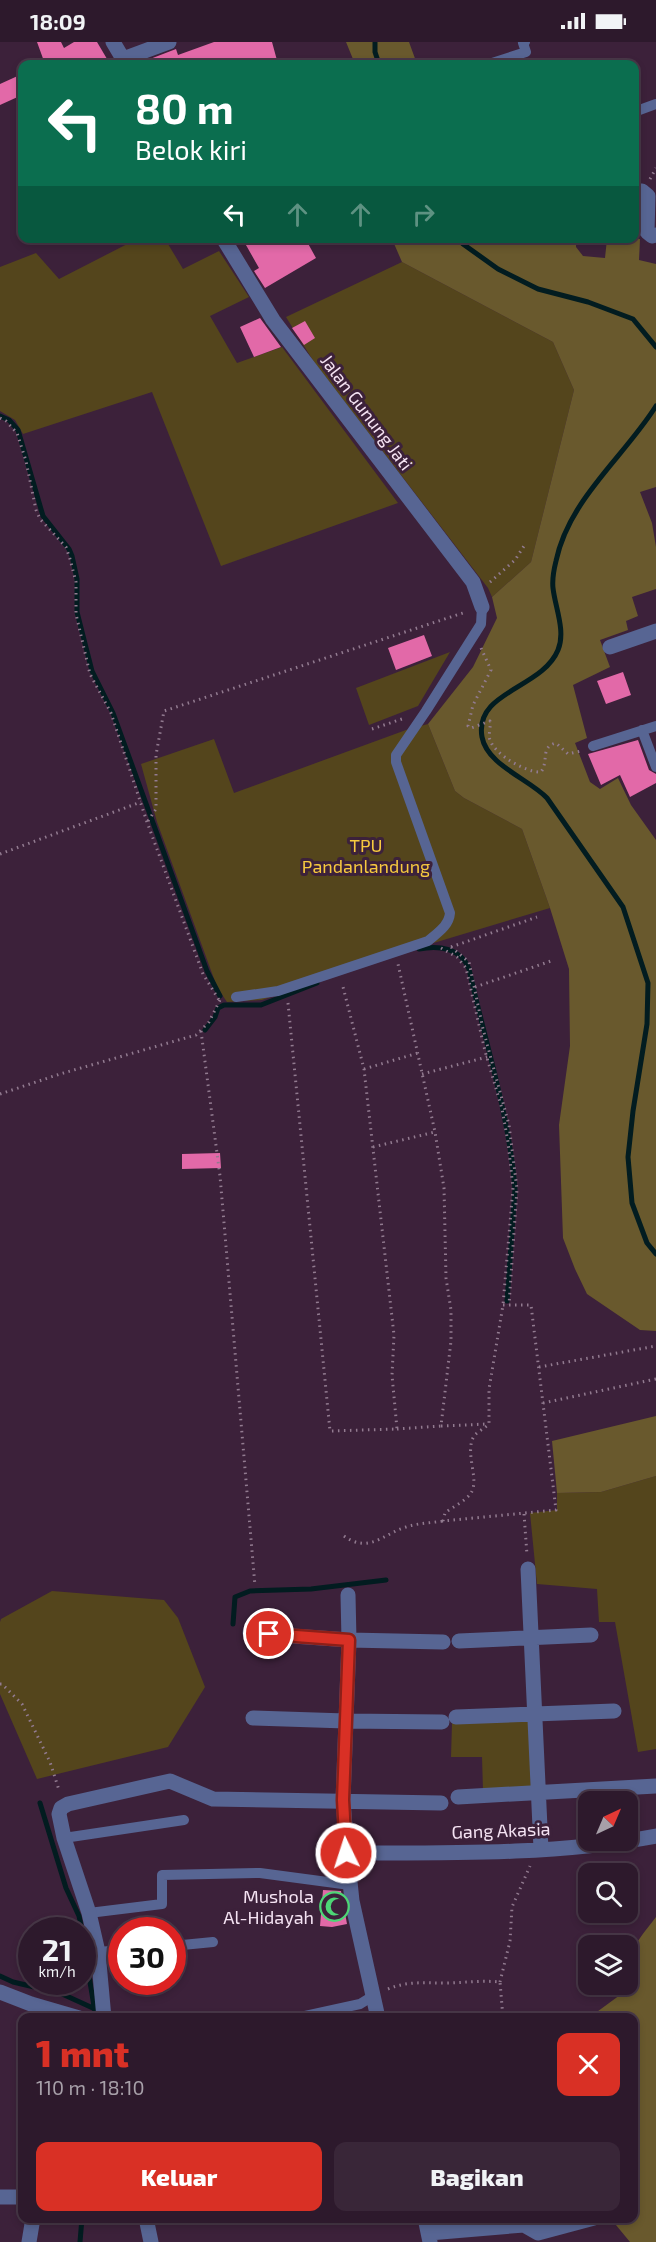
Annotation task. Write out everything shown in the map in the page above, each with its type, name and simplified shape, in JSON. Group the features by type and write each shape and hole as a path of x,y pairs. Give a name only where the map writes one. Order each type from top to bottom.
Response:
{"street":[{"path":"113,42 124,60"},
{"path":"130,60 170,42"},
{"path":"639,191 648,196 647,232 652,236 656,235"},
{"name":"Jalan Gunung Jati","path":"225,243 273,320 473,582 479,600"},
{"path":"610,647 656,631"},
{"path":"528,1569 541,1849"},
{"path":"348,1595 349,1640 343,1800 346,1853 357,1926 377,2013"},
{"path":"250,1633 349,1640 443,1642"},
{"path":"459,1641 591,1635"},
{"path":"253,1718 346,1721 449,1719 614,1711"},
{"path":"104,2013 98,1952 89,1913 64,1838 59,1814 64,1806 170,1781 213,1798 441,1803"},
{"path":"458,1797 656,1786"},
{"name":"Gang Akasia","path":"346,1853 541,1849 614,1844 656,1836"},
{"path":"0,1992 32,2011"},
{"path":"0,2197 18,2197"},
{"path":"29,2242 32,2223"},
{"path":"147,2223 151,2242"},
{"path":"428,2231 524,2225 538,2233 575,2223"}],"lane":[{"path":"501,60 526,52 523,43 525,42"},
{"path":"639,110 656,104"},
{"path":"236,998 278,992 428,941 445,927 450,914 396,762 399,748 426,711 481,624 479,600"},
{"path":"593,746 656,726"},
{"path":"642,730 656,767"},
{"path":"64,1838 184,1820"},
{"path":"89,1913 162,1904 162,1875 260,1873 350,1885"},
{"path":"186,1945 213,1942"},
{"path":"98,1952 108,1951"},
{"path":"319,2013 360,2004 373,1996"}],"path":[{"path":"0,418 17,433 40,519 66,547 76,582 76,614 90,674 111,714 203,974 219,1000"},
{"path":"148,821 156,809 156,755 164,711 479,600 515,560 524,546"},
{"path":"473,637 486,655 492,670 473,705 468,726 471,728 490,721 490,739 497,752 534,773 541,772 545,766 545,750 549,745 556,743 568,753 576,754 593,746"},
{"path":"372,729 426,711"},
{"path":"0,854 141,801"},
{"path":"509,1305 516,1175 509,1125 483,1029 469,962 451,947 537,917"},
{"path":"439,948 457,957 466,968 486,1057 502,1109 513,1188 503,1305 489,1389 489,1424"},
{"path":"396,956 435,1132 444,1188 446,1278 451,1310 451,1341 441,1426"},
{"path":"475,987 554,960"},
{"path":"340,975 364,1069 394,1335 392,1375 397,1429"},
{"path":"287,997 330,1431 489,1424"},
{"path":"219,1000 236,998"},
{"path":"0,1094 93,1063 196,1035 209,1022 219,1000"},
{"path":"201,1031 220,1176 255,1586"},
{"path":"364,1069 418,1053"},
{"path":"422,1074 486,1057"},
{"path":"373,1147 435,1132"},
{"path":"344,1536 351,1541 369,1544 387,1538 404,1528 444,1521 556,1510 531,1305 503,1305"},
{"path":"539,1367 656,1346"},
{"path":"543,1403 656,1379"},
{"path":"444,1521 445,1513 471,1492 473,1440 476,1433 489,1424"},
{"path":"524,1513 528,1569"},
{"path":"0,1684 22,1704 50,1761 64,1806"},
{"path":"503,2013 500,1982 510,1941 512,1907 532,1860 541,1849"},
{"path":"373,1996 391,1987 413,1982 443,1983 481,1980 500,1982"}],"green space":[{"path":"129,243 167,243 183,269 219,251 249,297 210,316 237,363 282,347 398,503 221,566 152,392 23,434 15,420 0,411 0,267 36,253 59,279"},
{"path":"402,262 553,342 574,390 531,562 492,597 488,588 314,362 286,317"},
{"path":"450,652 418,706 369,725 356,688"},
{"name":"TPU Pandanlandung","path":"428,724 455,791 522,829 550,908 367,963 262,1000 227,1002 217,987 157,822 141,764 214,739 234,793"},
{"path":"656,1476 656,1749 638,1752 615,1622 599,1622 597,1589 537,1584 530,1513 557,1510 557,1493 601,1492"},
{"path":"52,1591 164,1600 178,1618 205,1687 168,1747 37,1779 0,1694 0,1622 1,1619"},
{"path":"529,1719 531,1787 483,1790 482,1757 451,1757 452,1723"}],"shaded area":[{"path":"346,42 409,42 416,60 353,60"},
{"path":"640,239 639,260 656,264 656,487 640,492 652,523 656,547 656,589 632,597 638,616 626,621 628,630 600,640 610,667 573,685 587,738 575,743 590,782 600,789 618,778 631,805 656,840 656,1331 640,1330 587,1294 563,1238 559,1125 570,1046 569,969 522,829 455,791 428,724 473,667 497,618 492,597 531,562 574,390 553,342 402,262 394,243 576,243 576,247 583,256 605,258 607,243 639,243"},
{"path":"656,1416 656,1476 601,1492 557,1493 552,1441"},
{"path":"656,1917 656,2242 630,2242 614,2223 638,2223 638,2013 595,2013 620,1995 638,1995 638,1942"}],"building":[{"path":"37,42 61,42 64,48 74,42 97,42 108,60 44,60"},
{"path":"214,42 272,42 277,60 147,60 176,49 178,55"},
{"path":"18,76 18,97 0,105 0,84"},
{"path":"245,243 308,243 316,258 265,288 254,271 259,268"},
{"path":"260,318 281,347 254,357 240,327"},
{"path":"305,321 315,338 304,345 292,328"},
{"path":"424,635 432,656 396,670 388,648"},
{"path":"623,672 631,695 606,704 597,681"},
{"path":"638,740 649,770 656,774 656,783 630,797 620,775 601,785 588,754"},
{"path":"220,1153 221,1168 182,1169 182,1154"},
{"name":"Mushola Al-Hidayah","path":"323,1890 341,1891 347,1924 332,1927 320,1926"}],"waterway":[{"path":"375,42 378,60"},
{"path":"462,243 498,269 538,289 588,302 633,319 656,347"},
{"path":"656,406 585,498 563,539 555,564 553,581 561,635 558,650 550,663 538,674 488,709 482,722 485,747 500,764 547,798 623,907 648,983 647,1024 628,1157 632,1203 647,1243 656,1254"},
{"path":"0,416 9,420 18,430 43,516 72,556 77,579 77,612 92,671 113,713 207,971 220,996"},
{"path":"419,949 434,947 455,952 461,956 469,969 502,1106 512,1161 515,1189 507,1301"},
{"path":"205,1030 215,1017 218,1008 224,1005 261,1005 317,983"},
{"path":"233,1624 235,1597 250,1591 311,1589 386,1580"},
{"path":"40,1803 66,1888 79,1917"},
{"path":"0,1976 13,1982 60,1993 95,2009"},
{"path":"92,1995 95,2013"},
{"path":"80,2242 82,2223"}],"place":[{"name":"Mushola Al-Hidayah","path":"335,1906"}],"route":[{"path":"269,1634 349,1640 343,1800 346,1853"}]}
